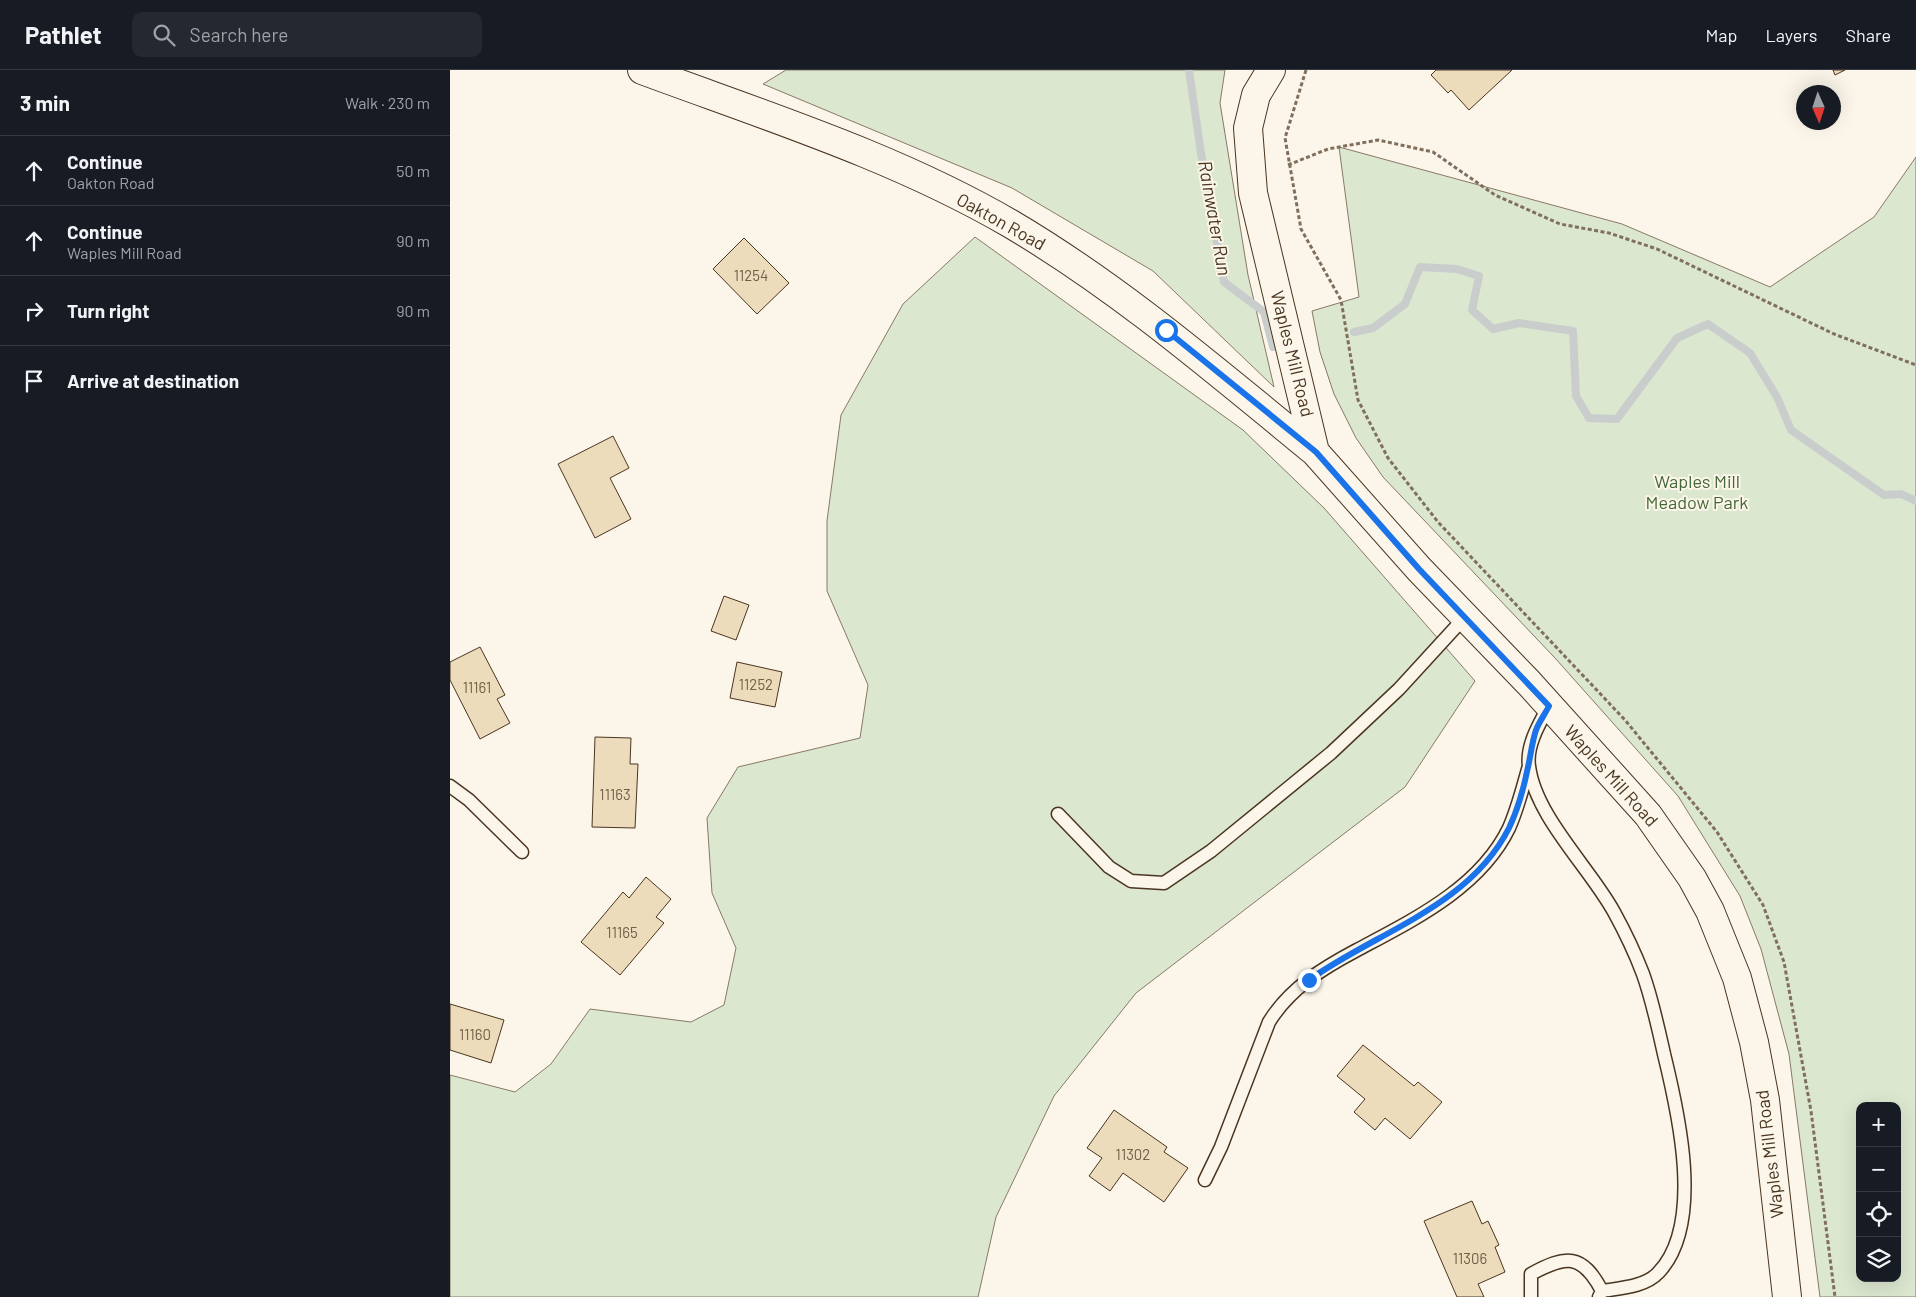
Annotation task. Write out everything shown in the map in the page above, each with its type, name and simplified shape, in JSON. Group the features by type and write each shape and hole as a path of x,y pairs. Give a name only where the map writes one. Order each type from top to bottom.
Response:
{"main road":[{"name":"Oakton Road","path":"642,70 884,162 968,201 1010,224 1092,275 1166,330 1316,452"},
{"name":"Waples Mill Road","path":"1271,70 1256,95 1248,128 1253,193 1316,452 1381,528 1549,706 1648,815 1671,845 1710,911 1737,978 1754,1042 1764,1100 1787,1297"}],"lane":[{"path":"1058,814 1109,867 1131,881 1164,883 1212,851 1331,753 1400,690 1465,617"},
{"path":"1205,1180 1221,1147 1266,1030 1278,1008 1292,992 1332,964 1419,917 1457,890 1494,852 1509,828 1529,766 1537,728 1549,706"},
{"path":"1529,766 1538,796 1550,818 1614,911 1643,974 1657,1024 1679,1121 1683,1149 1684,1204 1679,1236 1669,1258 1658,1274 1642,1283 1601,1294 1593,1274 1580,1262 1565,1259 1549,1264 1531,1274 1531,1297"},
{"path":"450,786 469,800 522,852"}],"path":[{"path":"1306,70 1285,138 1288,165 1301,229 1341,300 1358,400 1388,458 1438,522 1625,720 1717,832 1763,905 1786,972 1811,1112 1835,1297"},
{"path":"1288,165 1328,150 1378,140 1433,152 1495,195 1552,220 1609,233 1658,249 1834,334 1916,365"}],"green space":[{"path":"786,70 1225,70 1220,103 1248,275 1274,387 1153,271 1012,188 763,84"},
{"name":"Waples Mill Meadow Park","path":"1339,147 1622,224 1770,287 1874,217 1916,157 1916,1297 1820,1297 1789,1054 1761,949 1740,896 1678,796 1555,658 1383,477 1356,438 1334,394 1320,352 1312,311 1359,297"},
{"path":"975,237 1243,430 1324,508 1475,681 1405,787 1136,993 1054,1096 996,1217 978,1297 450,1297 450,1075 515,1092 551,1064 590,1009 691,1022 724,1005 736,948 712,893 707,818 738,767 860,738 868,685 827,591 827,521 841,415 903,304"}],"building":[{"path":"1436,70 1512,70 1469,110 1451,90 1448,93 1431,75"},
{"path":"1833,70 1845,70 1835,75"},
{"path":"744,238 789,283 757,314 713,269"},
{"path":"613,436 629,468 610,478 631,519 595,538 558,464"},
{"path":"724,596 749,605 736,640 711,631"},
{"path":"480,647 505,695 497,699 510,723 480,739 450,680 450,662"},
{"path":"737,662 782,672 775,707 730,698"},
{"path":"595,737 631,738 630,764 638,764 635,828 592,827"},
{"path":"646,877 671,899 656,917 664,923 620,975 581,942 623,892 629,898"},
{"path":"450,1004 504,1020 491,1063 450,1050"},
{"path":"1363,1045 1414,1086 1418,1082 1442,1102 1410,1139 1385,1118 1375,1130 1354,1112 1365,1099 1337,1076"},
{"path":"1114,1110 1167,1147 1164,1152 1188,1168 1164,1202 1123,1173 1110,1191 1089,1176 1102,1158 1087,1148"},
{"path":"1472,1201 1482,1224 1488,1221 1499,1245 1495,1247 1505,1272 1478,1284 1484,1297 1457,1297 1424,1221"}],"waterway":[{"name":"Rainwater Run","path":"1189,70 1201,153 1224,282 1264,312 1273,347"},
{"name":"Rainwater Run","path":"1354,332 1373,328 1405,304 1420,267 1457,269 1479,276 1472,310 1493,329 1519,323 1573,331 1576,396 1589,418 1617,419 1677,338 1708,324 1750,353 1777,397 1791,430 1884,495 1901,494 1916,501"}],"route":[{"path":"1166,330 1316,452 1419,569 1549,706 1532,742 1529,766 1509,828 1494,852 1457,890 1419,917 1332,964 1309,980"}]}
